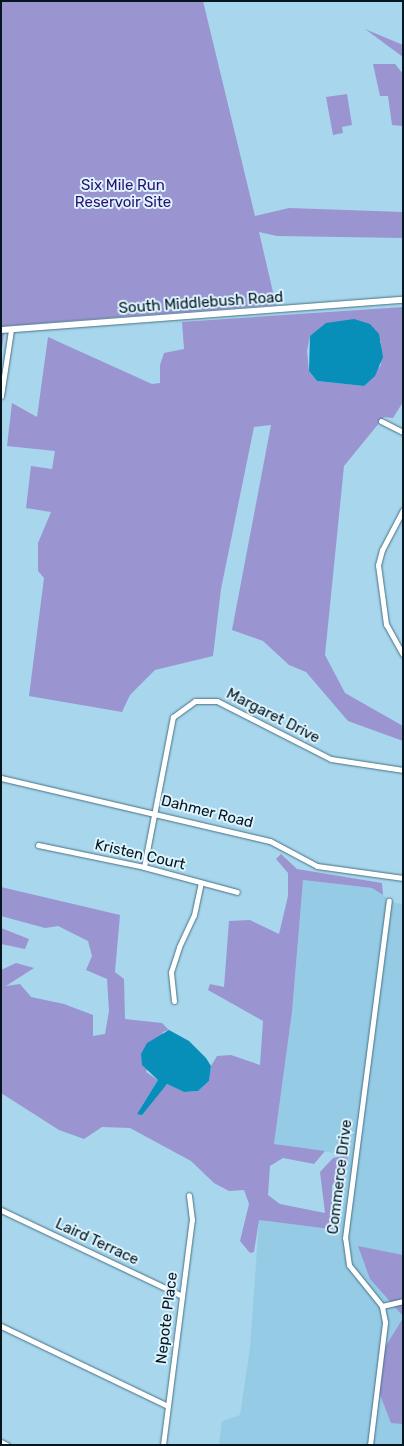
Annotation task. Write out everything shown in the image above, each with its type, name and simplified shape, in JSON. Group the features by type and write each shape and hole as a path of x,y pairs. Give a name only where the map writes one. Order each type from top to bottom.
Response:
{"street":[{"name":"South Middlebush Road","path":"1,330 403,300"},
{"path":"1,396 11,330"},
{"path":"381,421 403,432"},
{"path":"403,510 382,550 378,565 386,624 403,655"},
{"name":"Margaret Drive","path":"144,868 173,717 188,704 202,699 227,705 331,759 403,770"},
{"name":"Dahmer Road","path":"1,778 270,840 316,866 403,878"},
{"name":"Kristen Court","path":"38,845 144,868 237,892"},
{"path":"174,1001 172,972 179,947 194,915 201,882"},
{"name":"Commerce Drive","path":"382,1306 352,1270 345,1255 345,1238 389,901"},
{"name":"Nepote Place","path":"163,1445 192,1220 189,1195"},
{"name":"Laird Terrace","path":"1,1210 182,1296"},
{"path":"370,1445 385,1327 382,1306 403,1301"},
{"path":"1,1326 168,1406"},
{"path":"1,1442 7,1445"}],"shaded area":[{"path":"354,319 370,324 379,334 383,357 375,376 364,386 317,381 309,371 310,336 326,323"},
{"path":"303,880 372,888 395,903 403,904 403,1445 219,1445 222,1421 240,1415 250,1348 259,1220 338,1230 348,1155 274,1144 292,1012"},
{"path":"169,1030 189,1041 206,1058 211,1066 209,1081 198,1091 184,1092 167,1084 142,1115 137,1114 158,1080 142,1065 141,1054 147,1043"}],"green space":[{"name":"Six Mile Run Reservoir Site","path":"1,1 203,1 255,216 289,208 403,212 403,238 277,236 259,232 276,305 5,326 1,356"},
{"path":"365,29 403,45 403,57"},
{"path":"373,64 395,64 403,74 403,126 392,125 388,96 380,96"},
{"path":"347,94 352,125 342,127 343,133 333,135 326,97"},
{"path":"403,307 403,402 393,418 384,417 344,466 325,655 345,693 403,726 403,741 348,721 306,672 289,665 263,641 232,630 271,425 254,427 221,589 213,656 155,670 130,695 122,712 29,696 44,578 38,571 38,543 51,512 26,508 31,466 52,469 55,451 7,446 12,403 37,417 48,337 152,384 160,383 160,365 164,353 184,349 182,322","holes":["310,336 381,341 381,365 364,386 317,381 309,371 307,351"]},
{"path":"281,854 297,869 382,883 383,895 372,888 303,880 292,1012 274,1144 325,1151 314,1164 283,1158 270,1166 268,1195 280,1204 325,1213 320,1172 333,1158 348,1155 344,1184 332,1185 332,1203 341,1207 338,1230 259,1220 254,1252 250,1253 240,1241 249,1204 244,1190 229,1191 214,1183 191,1161 130,1128 102,1127 84,1139 59,1130 1,1093 1,970 16,963 34,968 6,986 20,984 31,997 64,1004 93,1015 93,1036 105,1034 109,1011 107,979 86,970 92,956 88,941 58,926 45,928 1,916 1,887 120,915 115,972 124,979 125,1019 162,1023 169,1030 163,1032 146,1072 158,1080 137,1114 167,1084 184,1092 198,1091 209,1081 211,1066 217,1056 231,1055 260,1065 263,1021 208,990 210,984 224,987 229,921 250,920 279,934 288,896 288,873 276,859"},
{"path":"1,928 29,939 25,949 1,944"},
{"path":"358,1246 403,1255 403,1316 370,1279"},
{"path":"403,1318 403,1424 391,1423 379,1392 384,1349"}]}
